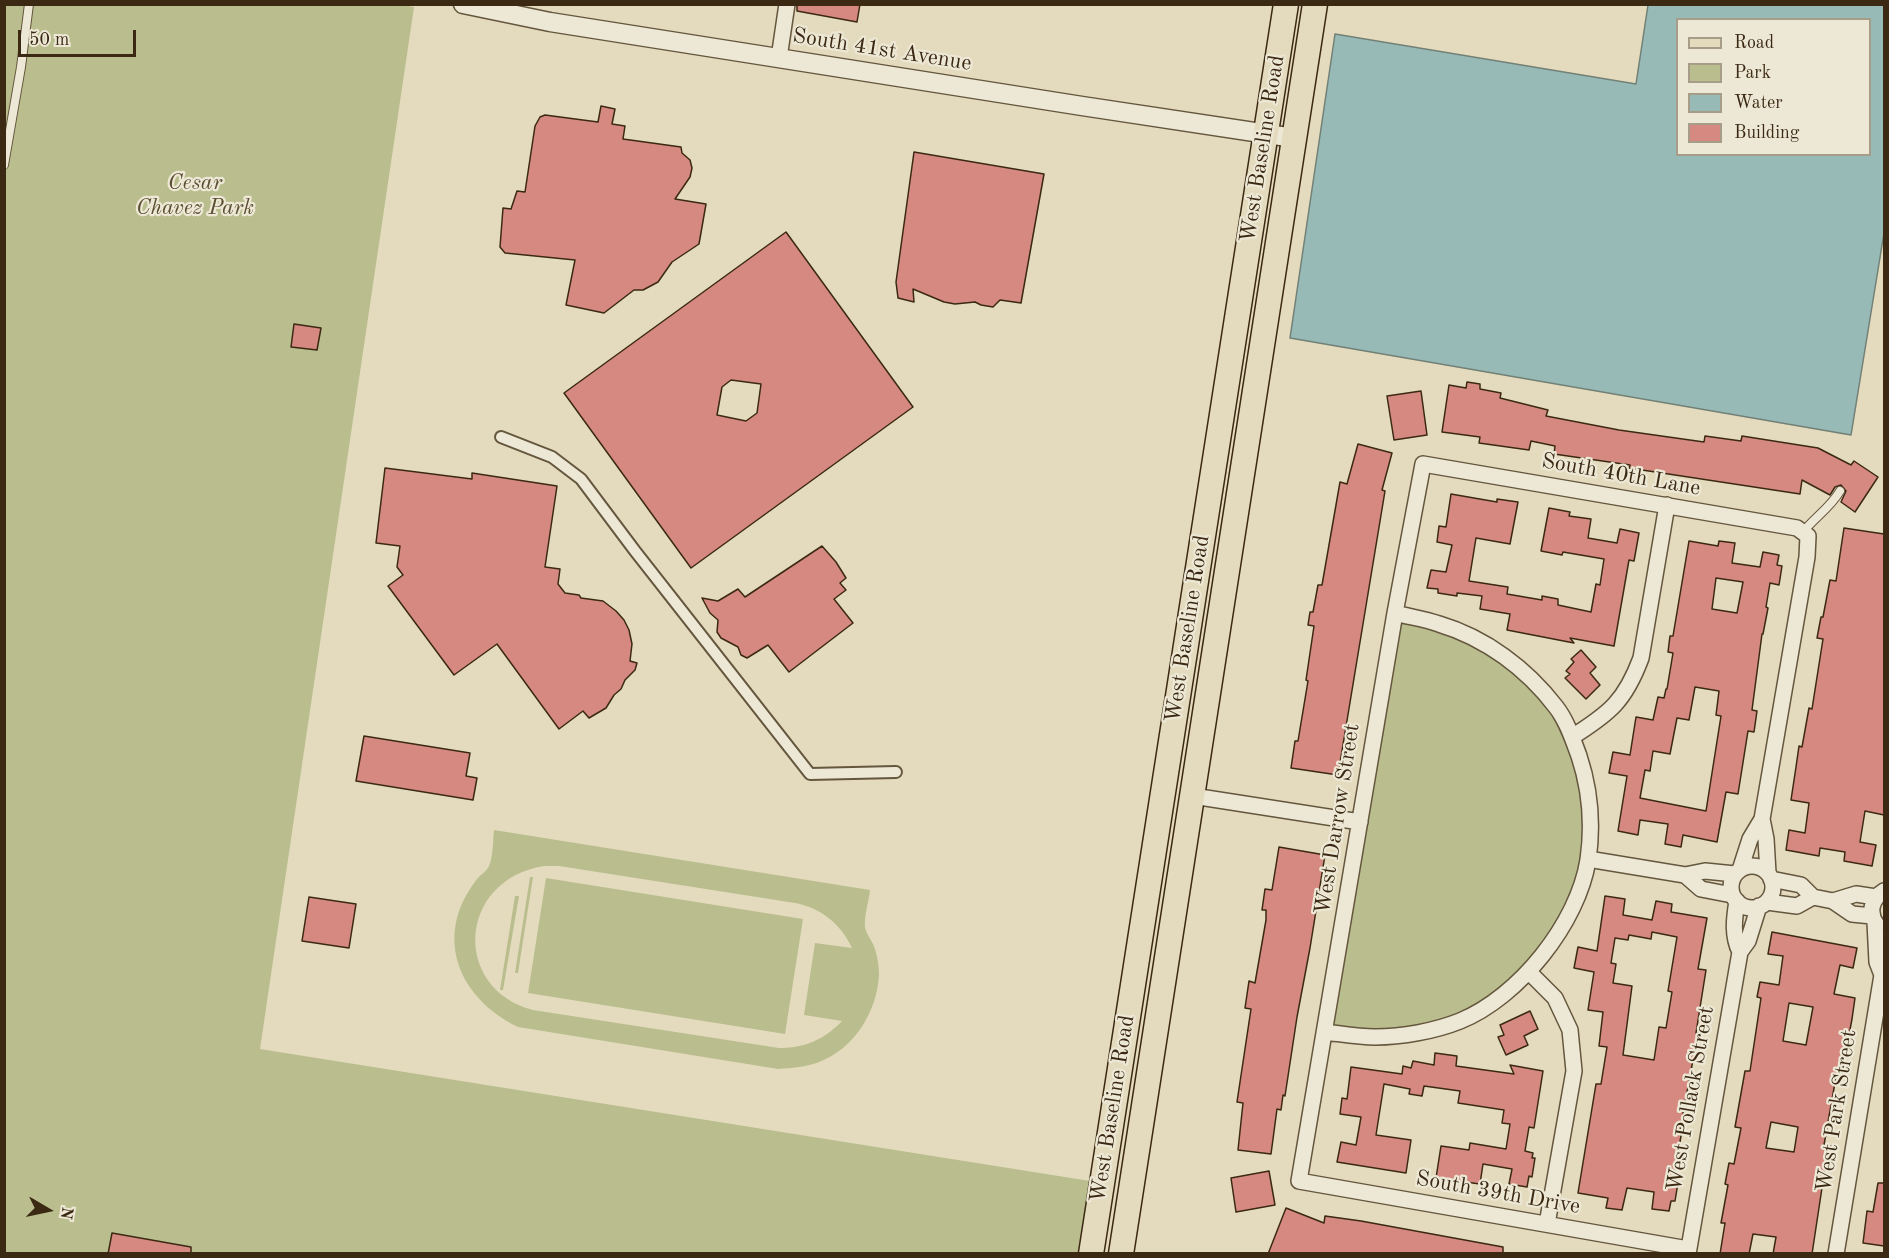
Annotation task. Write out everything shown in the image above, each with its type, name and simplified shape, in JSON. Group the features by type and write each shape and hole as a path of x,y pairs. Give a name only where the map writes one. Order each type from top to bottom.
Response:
{"main road":[{"name":"West Baseline Road","path":"1091,1254 1286,4"},
{"name":"West Baseline Road","path":"1121,1254 1315,4"}],"street":[{"name":"South 41st Avenue","path":"463,4 550,21 779,58 1294,138"},
{"path":"779,58 787,4"},
{"path":"501,436 552,457 581,478 635,551 810,774 896,772"},
{"name":"South 40th Lane","path":"1423,464 1797,528 1806,534"},
{"name":"West Darrow Street","path":"1299,1181 1395,613 1423,464"},
{"path":"1572,737 1613,708 1626,692 1634,676 1641,658 1667,505"},
{"path":"1735,898 1731,884 1750,839 1762,819 1808,557 1806,534"},
{"path":"1325,1032 1376,1037 1418,1033 1460,1021 1499,999 1529,972 1556,936 1582,884 1588,859 1590,814 1585,775 1572,737 1557,709 1531,679 1492,647 1441,624 1395,613"},
{"path":"1193,796 1360,822"},
{"path":"1762,819 1772,891 1763,904"},
{"path":"1588,859 1685,875 1705,871 1737,872 1751,866 1757,867 1769,876 1801,885 1813,897 1833,901 1852,914 1877,923"},
{"path":"1685,875 1701,889 1735,898 1747,907 1763,904 1797,906 1813,897"},
{"path":"1833,901 1856,894 1882,892"},
{"name":"West Park Street","path":"1836,1254 1883,974 1877,962 1877,923 1872,907 1882,892"},
{"name":"West Pollack Street","path":"1735,898 1735,942 1740,952"},
{"name":"West Pollack Street","path":"1688,1251 1740,952 1748,941 1763,904"},
{"path":"1529,972 1555,998 1570,1030 1574,1071 1547,1224"},
{"name":"South 39th Drive","path":"1299,1181 1688,1251"}],"lane":[{"path":"4,165 29,4"},
{"path":"1806,534 1813,519 1833,503 1840,491"}],"green space":[{"name":"Cesar Chavez Park","path":"398,4 414,7 260,1049 1090,1181 1079,1253 5,1254 5,5"},
{"path":"1395,613 1492,647 1557,709 1590,814 1573,903 1499,999 1418,1033 1325,1032"},
{"path":"494,830 870,890 865,927 876,951 879,975 874,1002 868,1015 853,1039 832,1056 809,1065 778,1069 518,1027 502,1018 476,995 459,965 455,948 455,930 459,911 471,887 489,866","holes":["544,866 559,866 795,903 822,913 836,925 852,948 815,943 804,1015 842,1021 813,1042 779,1048 533,1010 507,998 488,981 478,959 475,935 481,912 494,891 515,875"]},
{"path":"530,877 533,877 518,973 515,973"},
{"path":"546,878 803,919 785,1034 528,993"},
{"path":"515,896 519,896 503,990 500,990"}],"water":[{"path":"1648,5 1884,5 1884,233 1851,435 1290,338 1335,34 1636,84"}],"building":[{"path":"797,4 860,4 857,22 797,11"},
{"path":"601,106 615,109 612,124 625,126 623,139 681,147 682,153 690,160 692,168 690,177 675,199 706,204 699,244 672,262 658,282 643,290 634,290 604,313 566,305 575,260 505,253 500,247 503,208 511,209 517,191 525,192 535,126 540,117 545,115 598,122"},
{"path":"914,152 1044,174 1021,303 1000,300 993,307 975,302 955,304 944,302 913,289 914,302 898,298 896,282"},
{"path":"786,232 913,407 691,568 564,393","holes":["731,380 761,384 757,413 746,421 717,415 722,387"]},
{"path":"294,324 321,328 317,350 291,347"},
{"path":"1467,382 1480,384 1480,389 1501,393 1500,398 1548,410 1546,416 1619,430 1704,442 1705,436 1741,441 1742,436 1818,448 1851,465 1854,461 1878,477 1855,512 1841,502 1846,491 1841,485 1835,487 1830,495 1802,480 1800,494 1554,454 1555,446 1531,441 1529,450 1479,443 1480,437 1442,432 1449,385 1466,388"},
{"path":"1421,391 1427,435 1394,440 1387,396"},
{"path":"1358,444 1392,453 1382,490 1385,491 1338,775 1291,768 1308,681 1306,680 1314,626 1308,625 1310,612 1313,612 1318,585 1322,585 1340,482 1347,484"},
{"path":"385,468 472,479 472,473 557,486 545,567 560,569 558,584 565,593 603,601 616,611 629,630 632,644 630,661 637,663 635,670 625,680 606,708 589,718 583,711 559,729 497,644 454,675 388,586 403,575 397,567 400,546 376,543"},
{"path":"1451,494 1497,502 1497,499 1518,502 1510,544 1476,538 1469,581 1508,587 1507,594 1542,600 1542,596 1558,599 1558,605 1591,612 1596,584 1600,585 1604,559 1541,551 1549,508 1570,512 1569,516 1591,519 1588,538 1617,543 1620,529 1639,533 1634,561 1629,560 1614,646 1570,638 1574,643 1507,630 1510,614 1480,609 1482,596 1457,593 1457,596 1438,593 1438,589 1427,588 1431,570 1446,572 1452,545 1437,542 1439,526 1446,527"},
{"path":"1844,528 1884,534 1884,815 1865,811 1860,842 1876,845 1872,866 1844,861 1845,852 1820,848 1819,856 1786,850 1789,830 1805,833 1809,803 1791,800 1799,746 1802,747 1809,708 1812,709 1823,639 1817,638 1821,617 1823,617 1830,580 1836,581"},
{"path":"1689,541 1718,546 1719,541 1735,543 1732,563 1760,567 1763,552 1779,555 1777,565 1782,566 1779,585 1770,583 1766,607 1768,608 1762,634 1752,710 1757,711 1754,732 1748,731 1738,794 1726,792 1717,842 1683,835 1681,847 1665,844 1668,824 1640,820 1638,835 1618,831 1627,776 1609,773 1613,752 1630,755 1636,717 1653,720 1658,697 1664,698 1673,653 1668,652 1670,636 1673,636","holes":["1716,578 1743,582 1737,613 1712,609","1695,687 1719,691 1716,715 1721,716 1706,811 1640,798 1645,770 1650,771 1653,751 1670,754 1677,718 1689,720"]},
{"path":"822,546 846,578 840,583 846,590 834,599 853,623 789,672 768,645 747,658 741,655 738,647 721,638 717,632 718,620 710,613 702,598 718,601 738,589 745,597"},
{"path":"1581,650 1596,667 1590,673 1600,685 1586,699 1565,678 1570,674 1566,671 1574,662 1571,659"},
{"path":"364,736 470,753 466,776 477,778 473,800 356,781"},
{"path":"1279,847 1325,855 1285,1096 1283,1095 1281,1110 1277,1109 1271,1154 1238,1150 1243,1103 1237,1102 1251,1009 1245,1008 1249,981 1255,983 1266,920 1266,910 1262,910 1265,889 1272,890"},
{"path":"1605,896 1625,899 1623,915 1652,920 1656,901 1672,904 1671,912 1707,918 1698,969 1706,970 1696,1033 1698,1033 1680,1130 1682,1130 1674,1177 1674,1182 1678,1183 1675,1201 1671,1201 1669,1211 1652,1209 1654,1192 1627,1188 1622,1210 1606,1208 1608,1198 1578,1193 1596,1084 1601,1084 1607,1047 1599,1046 1603,1012 1588,1010 1594,972 1574,968 1578,947 1597,951","holes":["1652,932 1677,937 1668,991 1672,992 1666,1028 1659,1027 1654,1060 1623,1055 1632,986 1613,983 1616,964 1611,963 1615,938 1628,940 1629,935 1651,939"]},
{"path":"309,897 356,904 349,948 302,941"},
{"path":"1772,932 1857,948 1853,968 1840,965 1834,994 1855,998 1852,1019 1841,1078 1836,1077 1824,1145 1831,1146 1828,1168 1825,1168 1812,1254 1773,1254 1776,1237 1753,1234 1749,1254 1720,1254 1725,1223 1721,1223 1728,1185 1725,1184 1729,1163 1734,1164 1741,1128 1735,1127 1745,1071 1750,1071 1761,998 1757,997 1760,982 1779,985 1783,956 1768,954","holes":["1789,1003 1813,1007 1806,1045 1783,1041","1771,1122 1798,1127 1794,1152 1766,1148"]},
{"path":"1530,1011 1538,1029 1524,1036 1528,1045 1506,1055 1498,1037 1504,1035 1500,1025"},
{"path":"1435,1053 1457,1056 1456,1066 1514,1074 1510,1065 1543,1071 1534,1128 1529,1127 1525,1151 1533,1153 1532,1158 1535,1158 1532,1177 1529,1176 1527,1187 1509,1184 1512,1169 1483,1164 1480,1184 1436,1178 1441,1146 1469,1150 1470,1143 1506,1149 1510,1124 1502,1123 1504,1110 1458,1103 1460,1091 1424,1086 1422,1096 1409,1094 1410,1089 1384,1084 1376,1135 1411,1140 1406,1173 1337,1162 1341,1142 1356,1145 1361,1117 1340,1114 1342,1098 1347,1099 1351,1067 1402,1074 1403,1066 1411,1068 1413,1061 1434,1065"},
{"path":"1269,1171 1275,1205 1236,1212 1231,1178"},
{"path":"1878,1183 1884,1183 1884,1246 1863,1243 1867,1211 1873,1212"},
{"path":"1286,1208 1324,1223 1325,1216 1503,1247 1503,1254 1268,1254"},
{"path":"112,1233 191,1247 191,1254 108,1254"}]}
